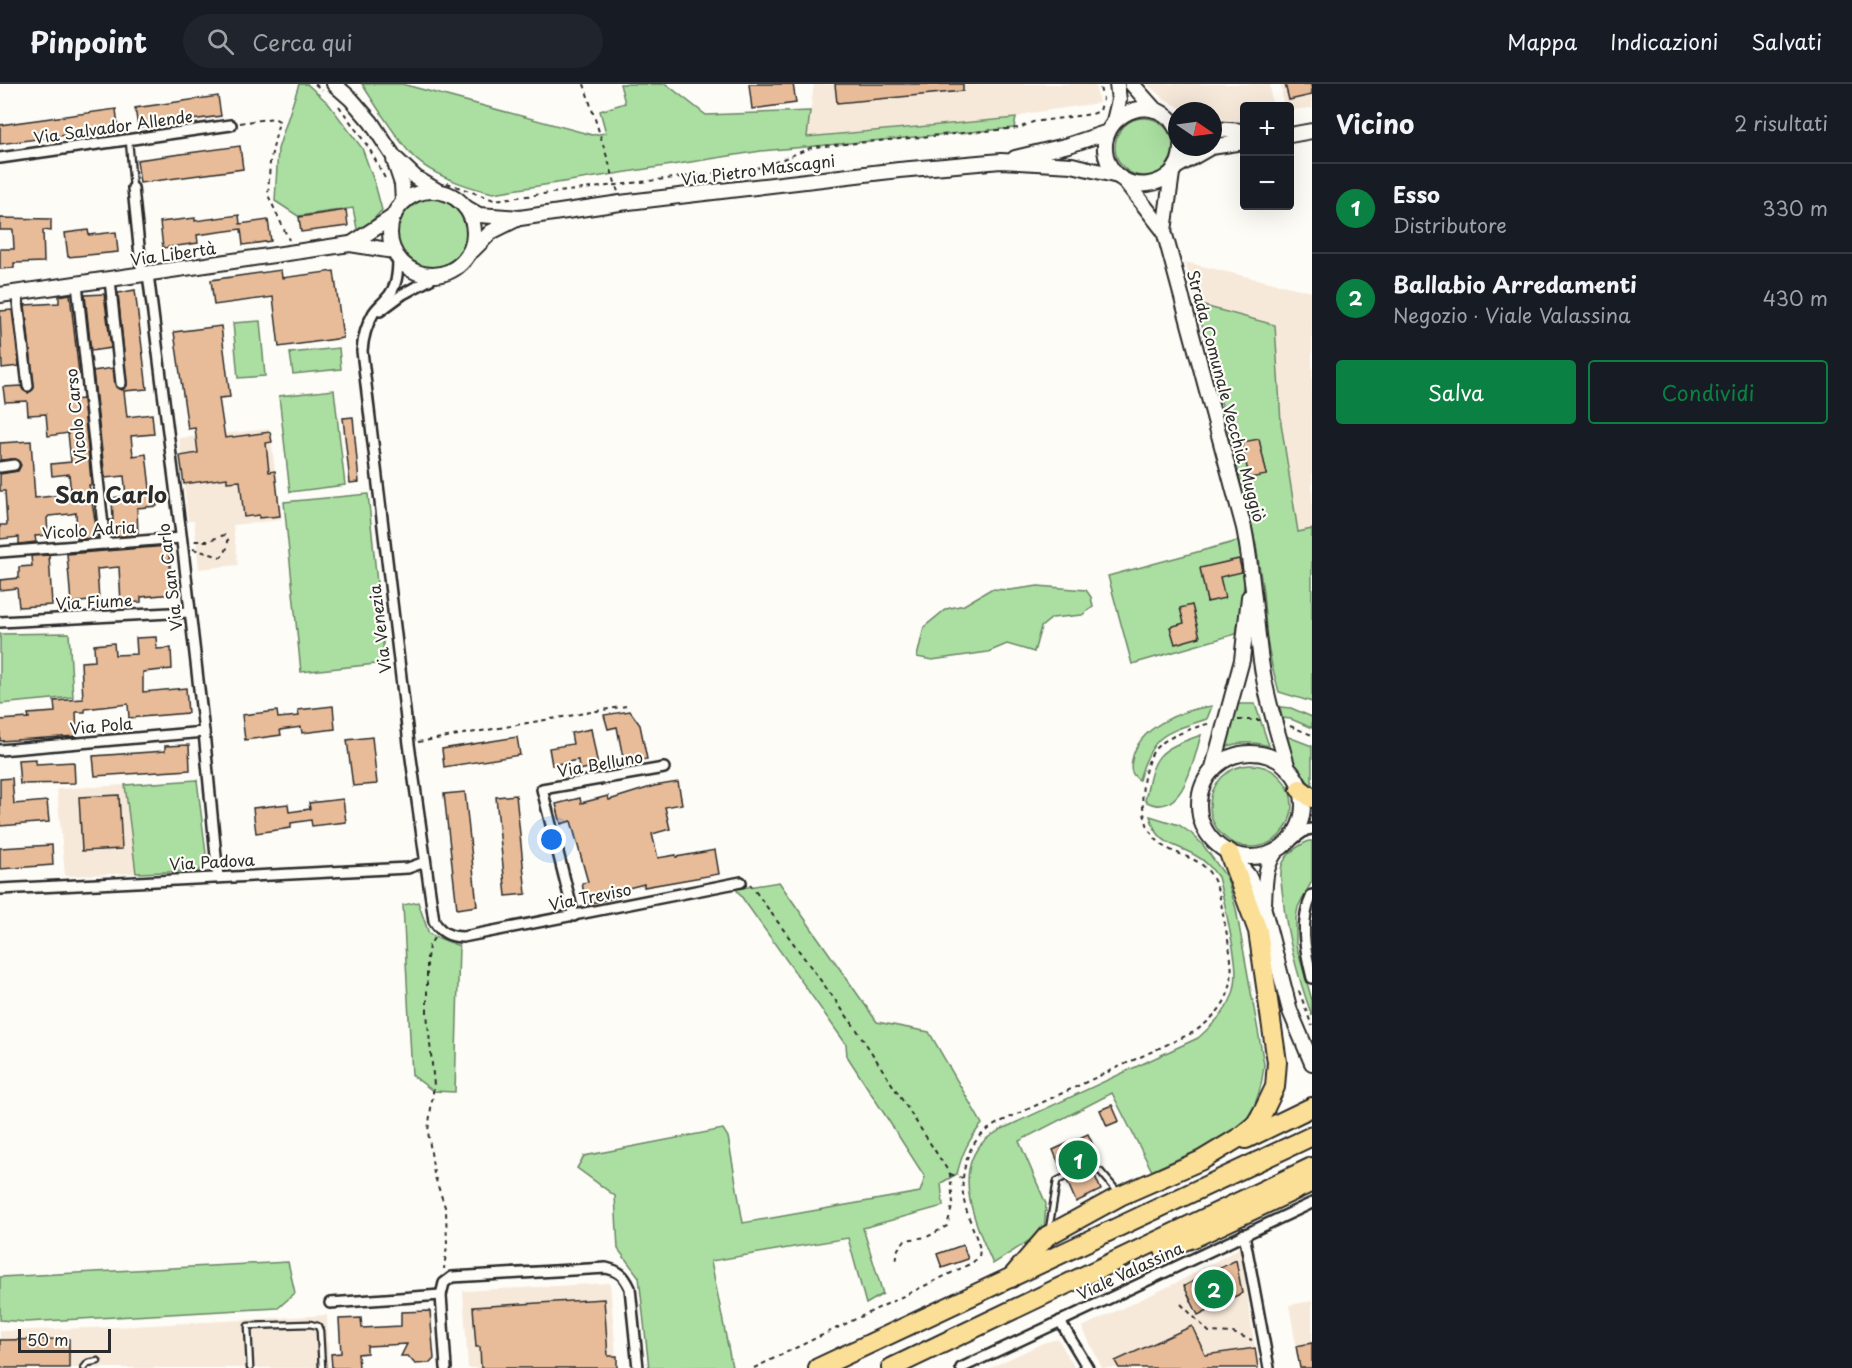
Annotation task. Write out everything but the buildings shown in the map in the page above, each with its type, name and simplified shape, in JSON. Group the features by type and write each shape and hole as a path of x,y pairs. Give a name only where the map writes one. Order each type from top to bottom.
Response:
{"highway":[{"path":"1202,1160 1240,1137 1256,1124 1275,1087 1277,1062 1258,931 1228,853"},
{"path":"1011,1278 1047,1236 1120,1196 1202,1160 1312,1107"},
{"path":"818,1368 1312,1136"},
{"path":"891,1368 1312,1167"},
{"path":"1082,1276 1193,1238 1312,1182"}],"main road":[{"path":"1117,84 1119,102 1105,143 1106,156 1110,167 1164,231"},
{"path":"1132,84 1155,110 1168,119"},
{"path":"331,90 351,99 371,122 394,158 416,178 441,186 465,207 474,224 474,243 471,252 460,266 436,276 415,272 396,255 390,233 394,216 404,202 416,194 441,186"},
{"name":"Via Pietro Mascagni","path":"465,207 479,215 520,218 620,203 899,170 1001,161 1069,145 1111,126 1121,115 1138,109 1155,110"},
{"path":"1222,130 1240,131"},
{"path":"1294,130 1310,131"},
{"path":"1294,134 1310,131"},
{"path":"1174,170 1211,147 1240,143"},
{"path":"1164,231 1178,156"},
{"path":"394,158 402,184 404,202"},
{"name":"Via Pietro Mascagni","path":"1001,161 1072,165 1121,178 1137,185 1150,185 1162,181 1174,170"},
{"name":"Via Libertà","path":"350,244 394,216"},
{"name":"Via Pietro Mascagni","path":"471,252 491,232 520,218"},
{"name":"Strada Comunale Vecchia Muggiò","path":"1164,231 1244,528 1252,571 1268,699 1288,769"},
{"name":"Via Libertà","path":"0,295 350,244 396,255"},
{"name":"Strada Comunale Vecchia Muggiò","path":"1212,771 1242,660 1252,571"},
{"path":"1263,906 1268,861 1296,832 1302,815 1303,798 1308,796 1288,769 1269,756 1246,753 1231,757 1212,771 1200,794 1201,820 1208,836 1248,875 1263,906 1290,1011 1312,1063"},
{"path":"1228,853 1258,857 1281,848"}],"street":[{"name":"Via Salvador Allende","path":"0,158 231,125"},
{"name":"Via San Carlo","path":"133,188 182,544 218,877"},
{"name":"Via Venezia","path":"396,255 398,270 393,290 371,318 364,333 362,351 425,862 434,921 442,931"},
{"path":"371,318 403,294 436,276"},
{"path":"110,280 121,383"},
{"name":"Vicolo Carso","path":"77,284 105,544"},
{"path":"17,293 28,386"},
{"path":"0,467 14,465"},
{"name":"Vicolo Adria","path":"0,552 105,544 182,544"},
{"name":"Via Fiume","path":"0,622 189,612"},
{"name":"Via Pola","path":"0,750 204,732"},
{"name":"Via Belluno","path":"574,916 542,789 664,768"},
{"path":"1281,848 1312,829"},
{"name":"Via Padova","path":"0,889 408,868 425,862"},
{"name":"Via Treviso","path":"442,931 454,937 463,937 741,882"},
{"path":"1312,895 1304,918 1305,946 1312,978"},
{"name":"Viale Valassina","path":"961,1368 1312,1203"},
{"path":"1244,1234 1269,1368"},
{"path":"446,1368 441,1295 444,1283 447,1281 452,1278 606,1268 618,1271 630,1288 638,1368"},
{"path":"330,1303 441,1295"},
{"path":"1060,1321 1088,1368"}],"lane":[{"path":"129,140 133,188"},
{"path":"1092,1171 1100,1171 1120,1196"},
{"path":"1047,1236 1057,1181 1065,1177"},
{"path":"250,1368 248,1326 310,1324 318,1326 320,1331 322,1368"},
{"path":"84,1368 88,1363 98,1361"}],"path":[{"path":"315,84 331,90"},
{"path":"584,84 620,203"},
{"path":"441,186 494,200 763,167 813,147 1019,128 1033,122 1100,111 1103,105 1099,84"},
{"path":"336,103 364,140 387,182 392,184"},
{"path":"231,125 274,118 279,121 270,162 268,195 277,218 296,253"},
{"path":"224,535 228,538 226,553 221,557 182,544 208,541 224,535"},
{"path":"409,744 626,706"},
{"path":"1235,720 1267,720"},
{"path":"754,1368 972,1263 979,1257 980,1249 963,1198 962,1178 968,1154 976,1140 985,1131 1194,1032 1209,1022 1219,1010 1233,981 1233,964 1219,892 1207,869 1197,861 1166,848 1157,841 1149,831 1142,801 1150,760 1156,749 1166,740 1204,724 1215,722"},
{"path":"1290,726 1312,735"},
{"path":"741,882 752,885 857,1030 950,1174 953,1203 947,1226 927,1237 905,1240 898,1249 896,1264"},
{"path":"442,931 429,946 427,958 427,1013 434,1085 428,1131 434,1174 446,1210 447,1245 444,1268 447,1281"},
{"path":"950,1174 962,1178"},
{"path":"1181,1304 1209,1332 1233,1333 1250,1339 1257,1346 1265,1347"}],"shaded area":[{"path":"814,84 1095,84 1099,103 1030,113 1016,118 807,137"},
{"path":"1147,84 1270,84 1272,102 1240,102 1240,121 1222,120 1222,102 1170,102"},
{"path":"1281,84 1312,84 1312,108 1294,110 1294,102 1283,102"},
{"path":"1185,262 1312,292 1312,529 1298,532 1281,423 1275,325 1197,304"},
{"path":"270,429 281,520 233,525 238,565 199,569 194,521 188,521 179,438"},
{"path":"125,785 136,873 65,876 57,789"},
{"path":"1240,1248 1258,1368 1102,1368 1082,1327 1176,1283"},
{"path":"610,1283 617,1368 468,1368 463,1291"},
{"path":"1312,1301 1312,1368 1300,1368 1289,1305"},
{"path":"327,1315 329,1368 0,1368 0,1331"},
{"path":"1058,1339 1075,1368 990,1368 1043,1343"}],"green space":[{"path":"299,84 307,84 328,103 362,148 382,210 370,223 370,228 358,234 353,208 298,216 275,201 278,149"},
{"path":"362,84 402,84 592,135 606,133 600,111 625,103 620,84 666,84 706,115 810,111 807,137 1016,118 1014,128 761,151 493,193 448,179 417,161 397,137"},
{"path":"1138,118 1150,118 1165,126 1168,131 1168,156 1172,156 1165,168 1150,176 1138,176 1123,168 1115,153 1115,141 1123,126"},
{"path":"433,197 453,203 463,213 469,233 463,253 453,263 433,269 413,263 403,253 397,233 403,213 413,203"},
{"path":"1197,304 1275,325 1281,423 1298,532 1312,529 1312,702 1279,692 1267,640 1256,544"},
{"path":"260,321 265,376 238,378 233,323"},
{"path":"339,348 341,369 293,374 290,353"},
{"path":"334,390 345,485 290,492 279,396"},
{"path":"368,494 385,663 301,672 284,502"},
{"path":"1238,541 1246,573 1236,634 1132,664 1108,576"},
{"path":"1038,586 1086,590 1091,597 1093,607 1082,615 1052,618 1041,627 1034,652 1007,644 988,652 932,660 917,657 924,627 946,609 964,605 991,589 1010,590"},
{"path":"69,633 73,697 0,704 0,634"},
{"path":"1234,704 1255,704 1269,746 1245,743 1233,744 1221,749"},
{"path":"1212,706 1207,719 1170,732 1155,744 1149,753 1139,780 1134,776 1131,766 1136,748 1152,729 1187,711"},
{"path":"1280,707 1291,708 1312,717 1312,728 1291,719 1282,718"},
{"path":"1201,735 1190,772 1178,795 1169,803 1158,805 1145,801 1151,773 1160,756 1175,745"},
{"path":"1286,736 1312,746 1312,787 1295,764"},
{"path":"1251,765 1267,768 1280,777 1289,790 1292,806 1289,822 1280,835 1267,844 1251,847 1235,844 1222,835 1213,822 1210,806 1213,790 1222,777 1235,768"},
{"path":"197,780 207,862 199,871 136,873 125,785"},
{"path":"1150,816 1179,825 1192,834 1227,878 1236,909 1264,1064 1260,1091 1252,1111 1228,1136 1152,1171 1112,1093 1019,1141 1046,1204 1044,1231 993,1264 975,1219 968,1186 969,1170 974,1155 983,1142 1002,1129 1198,1038 1222,1013 1234,991 1236,965 1234,950 1218,877 1201,859 1163,839 1153,826"},
{"path":"1312,841 1312,881 1298,907 1296,945 1312,1000 1312,1016 1290,943 1281,877 1282,865 1290,853"},
{"path":"779,882 877,1022 929,1032 982,1124 966,1148 957,1174 941,1183 943,1206 863,1228 883,1294 866,1304 848,1238 711,1261 732,1367 649,1368 639,1277 618,1249 615,1196 577,1168 584,1156 723,1129 728,1137 743,1223 920,1192 925,1177 847,1056 846,1044 736,889"},
{"path":"418,902 429,934 459,946 455,1092 433,1091 412,1075 403,905"},
{"path":"288,1262 295,1293 278,1308 26,1322 0,1320 0,1277"}],"place":[{"name":"Esso","path":"1078,1160"},
{"name":"Ballabio Arredamenti","path":"1214,1289"}],"district":[{"name":"San Carlo","path":"111,495"}]}
